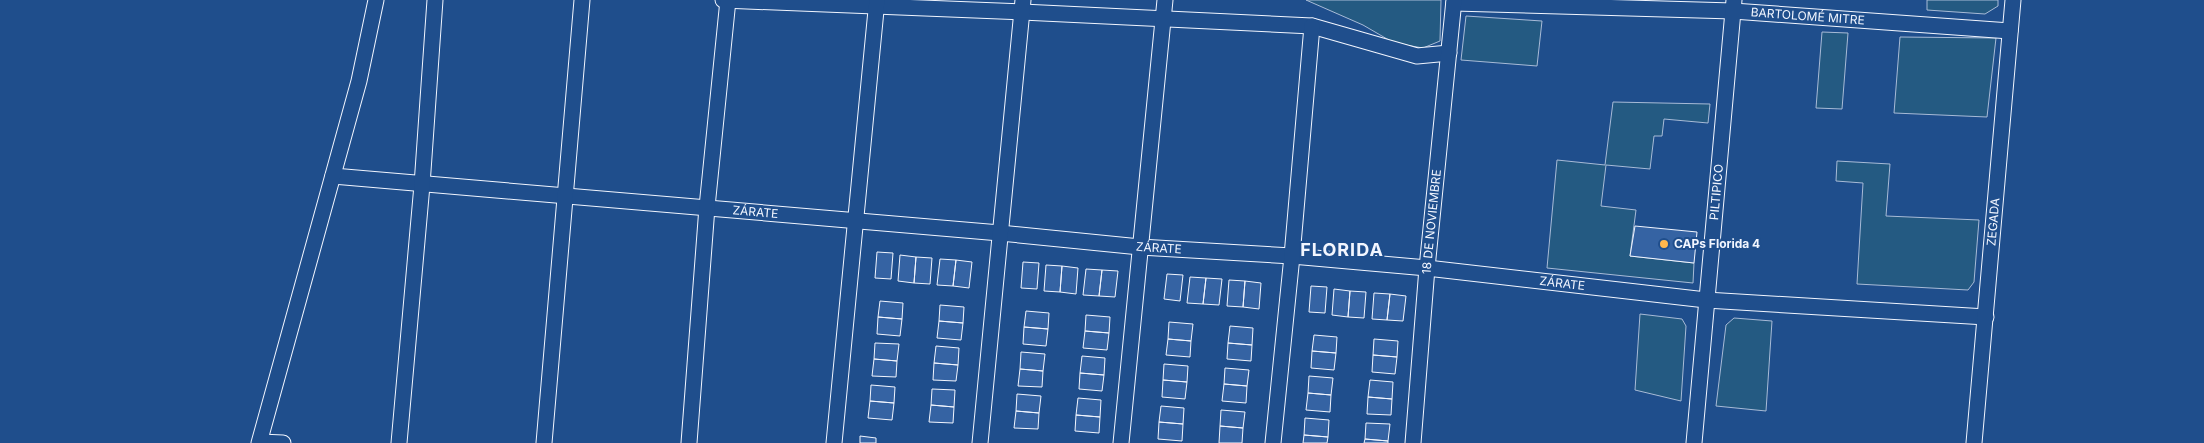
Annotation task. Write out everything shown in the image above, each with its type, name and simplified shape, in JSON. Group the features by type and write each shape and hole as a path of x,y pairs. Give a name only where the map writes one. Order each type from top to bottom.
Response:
{"street":[{"path":"283,443 260,442 359,81 376,0"},
{"path":"399,443 422,185 435,0"},
{"path":"544,443 582,0"},
{"path":"723,0 1022,6 1164,18 1312,26 1417,56 1449,53"},
{"path":"689,443 707,207 728,0"},
{"path":"1121,443 1166,0"},
{"name":"ZEGADA","path":"1974,443 2013,0"},
{"name":"BARTOLOMÉ MITRE","path":"1454,2 1734,5 2010,31"},
{"name":"18 DE NOVIEMBRE","path":"1413,443 1426,268 1454,2"},
{"path":"834,443 876,4"},
{"name":"PILTIPICO","path":"1694,443 1734,5"},
{"path":"980,443 1022,6"},
{"path":"1273,443 1292,256 1312,26"},
{"name":"ZÁRATE","path":"333,176 1000,233 1140,248 1292,256 1426,268 1706,300 1986,316"}],"shaded area":[{"path":"1306,0 1441,0 1440,41 1423,48 1394,43 1363,25"},
{"path":"1927,0 1998,0 1998,6 1985,14 1927,10"},
{"path":"1466,16 1542,21 1537,66 1461,60"},
{"path":"1822,32 1848,33 1842,109 1816,108"},
{"path":"1900,37 1996,38 1987,117 1894,113"},
{"path":"1613,102 1710,104 1708,123 1664,119 1662,136 1654,136 1650,169 1606,165 1601,206 1636,210 1630,256 1694,263 1693,283 1547,268 1557,160 1605,165"},
{"path":"1837,161 1890,164 1886,216 1979,220 1974,282 1968,290 1857,284 1863,183 1836,181"},
{"path":"1640,314 1682,319 1686,326 1681,401 1635,390"},
{"path":"1734,318 1772,321 1766,411 1716,406 1726,325"}],"building":[{"name":"CAPs Florida 4","path":"1635,226 1697,232 1694,263 1630,256"},
{"path":"877,252 893,253 891,279 875,278"},
{"path":"900,255 916,257 914,283 898,281"},
{"path":"916,257 932,258 930,284 914,283"},
{"path":"940,259 956,260 953,286 937,285"},
{"path":"956,260 972,262 969,288 953,286"},
{"path":"1023,262 1039,263 1037,289 1021,288"},
{"path":"1046,265 1062,266 1060,292 1044,291"},
{"path":"1062,266 1078,268 1076,294 1060,292"},
{"path":"1086,269 1102,270 1099,296 1083,295"},
{"path":"1102,270 1118,271 1115,297 1099,296"},
{"path":"1167,274 1183,275 1180,301 1164,299"},
{"path":"1190,277 1206,278 1203,304 1187,303"},
{"path":"1206,278 1222,279 1219,305 1203,304"},
{"path":"1229,280 1245,281 1243,307 1227,306"},
{"path":"1245,281 1261,283 1259,309 1243,307"},
{"path":"1311,286 1327,287 1325,313 1309,312"},
{"path":"1334,289 1350,291 1348,317 1332,315"},
{"path":"1350,291 1366,292 1364,318 1348,317"},
{"path":"1374,293 1390,294 1387,320 1372,319"},
{"path":"1390,294 1406,296 1403,321 1387,320"},
{"path":"880,301 903,303 902,319 878,317"},
{"path":"940,305 964,307 963,323 939,321"},
{"path":"1026,311 1049,313 1048,329 1024,327"},
{"path":"1086,315 1110,317 1109,333 1085,331"},
{"path":"878,317 902,319 900,336 877,334"},
{"path":"939,321 963,323 961,340 937,338"},
{"path":"1169,322 1193,324 1191,341 1168,339"},
{"path":"1230,326 1253,328 1252,345 1228,343"},
{"path":"1024,327 1048,329 1046,346 1023,344"},
{"path":"1085,331 1109,333 1107,350 1083,348"},
{"path":"1314,335 1337,337 1336,353 1312,351"},
{"path":"1168,339 1191,341 1190,357 1166,355"},
{"path":"1374,339 1398,341 1397,357 1373,355"},
{"path":"875,343 899,344 897,361 874,359"},
{"path":"1228,343 1252,345 1251,361 1227,359"},
{"path":"936,346 959,348 958,365 934,363"},
{"path":"1312,351 1336,353 1334,370 1311,368"},
{"path":"1021,352 1045,354 1043,371 1020,369"},
{"path":"1373,355 1397,357 1395,374 1372,372"},
{"path":"1082,356 1105,358 1104,375 1080,373"},
{"path":"874,359 897,361 896,377 872,376"},
{"path":"934,363 958,365 956,381 933,380"},
{"path":"1164,364 1188,366 1187,382 1163,380"},
{"path":"1225,368 1249,370 1247,386 1224,384"},
{"path":"1020,369 1043,371 1042,387 1018,386"},
{"path":"1080,373 1104,375 1102,391 1079,389"},
{"path":"1309,376 1333,378 1331,395 1308,393"},
{"path":"1163,380 1187,382 1185,399 1162,397"},
{"path":"1370,380 1393,382 1392,399 1368,397"},
{"path":"1224,384 1247,386 1246,403 1222,401"},
{"path":"871,385 895,387 894,403 870,401"},
{"path":"932,389 955,390 954,407 931,405"},
{"path":"1308,393 1331,395 1330,412 1306,410"},
{"path":"1017,394 1041,396 1039,413 1016,411"},
{"path":"1368,397 1392,399 1391,415 1367,414"},
{"path":"1078,398 1101,400 1100,417 1076,415"},
{"path":"870,401 894,403 892,420 868,418"},
{"path":"931,405 954,407 953,423 929,422"},
{"path":"1161,406 1184,408 1183,424 1159,422"},
{"path":"1221,410 1245,412 1243,428 1220,426"},
{"path":"1016,411 1039,413 1038,429 1014,428"},
{"path":"1076,415 1100,417 1099,433 1075,431"},
{"path":"1305,418 1329,420 1328,437 1304,435"},
{"path":"1159,422 1183,424 1182,441 1158,439"},
{"path":"1366,423 1390,424 1388,441 1365,439"},
{"path":"1220,426 1243,428 1242,443 1219,443"},
{"path":"1304,435 1328,437 1327,443 1303,443"},
{"path":"860,436 876,438 876,443 860,443"},
{"path":"1365,439 1388,441 1388,443 1364,443"}],"place":[{"name":"CAPs Florida 4","path":"1664,244"}],"district":[{"name":"FLORIDA","path":"1342,250"}]}
